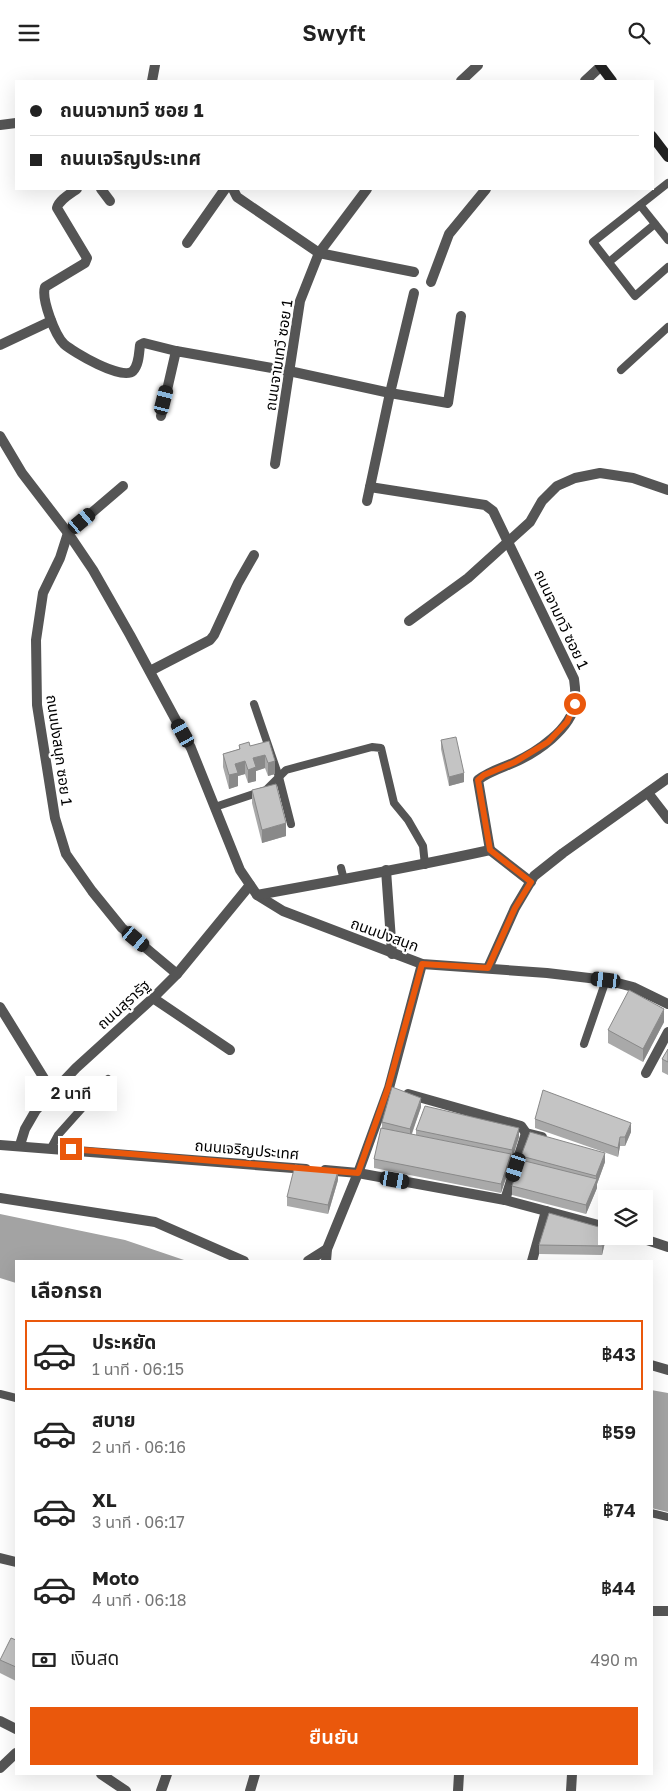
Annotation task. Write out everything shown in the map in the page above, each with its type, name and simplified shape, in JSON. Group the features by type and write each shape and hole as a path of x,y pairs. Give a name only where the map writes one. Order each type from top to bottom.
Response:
{"main road":[{"path":"600,66 611,80"},
{"path":"654,139 668,157"}],"street":[{"path":"152,80 155,65"},
{"path":"462,80 478,65"},
{"path":"586,80 600,66"},
{"path":"0,125 15,123"},
{"path":"76,190 57,205 57,209 87,258 85,263 45,287 43,293 51,321 59,338 65,344 111,371 129,374 133,371 136,366 140,345 144,343 176,351 289,371 390,393 448,403 461,316"},
{"path":"102,190 110,201"},
{"path":"187,243 225,190"},
{"path":"233,190 237,197 319,253 414,272"},
{"name":"ถนนจามเทวี ซอย 1","path":"275,464 300,301 319,253 366,190"},
{"path":"431,282 449,234 485,190"},
{"path":"367,501 414,293"},
{"path":"0,345 51,321"},
{"path":"161,416 176,351"},
{"name":"ถนนปงสนุก","path":"0,436 22,473 68,533 93,570 150,671 191,749 240,870 257,895 283,911 422,964 488,968 606,980 633,987 668,1004"},
{"path":"409,621 462,582 530,522 542,501 557,486 600,473 634,477 668,490"},
{"path":"68,533 124,486"},
{"name":"ถนนจามทวี ซอย 1","path":"370,487 485,505 493,511 574,679 575,704 567,722 548,742 515,762 484,775 478,780 490,850"},
{"name":"ถนนปงสนุก ซอย 1","path":"68,533 60,559 43,593 36,640 37,705 55,819 66,854 92,891 122,928 177,974"},
{"path":"150,671 210,640 254,555"},
{"path":"488,968 515,908 534,876 562,853 668,778"},
{"path":"648,793 668,819"},
{"path":"257,895 344,880 386,870 425,865 490,850 531,882"},
{"path":"386,870 392,954"},
{"name":"ถนนสุรารัฐ","path":"20,1145 25,1129 36,1110 97,1049 177,974 250,885"},
{"path":"327,1260 327,1249 358,1173 388,1088 422,964"},
{"path":"153,998 230,1050"},
{"path":"0,1009 53,1093"},
{"path":"646,1073 668,1032"},
{"path":"388,1088 521,1126 526,1133 554,1141"},
{"path":"505,1200 526,1133"},
{"name":"ถนนเจริญประเทศ","path":"0,1145 20,1145 358,1173 505,1200 598,1225"},
{"path":"0,1199 155,1222 242,1260"},
{"path":"532,1260 546,1211"},
{"path":"653,1242 668,1247"},
{"path":"310,1260 327,1249"},
{"path":"653,1366 668,1370"},
{"path":"0,1558 15,1562"},
{"path":"653,1611 668,1611"},
{"path":"0,1721 15,1728"},
{"path":"0,1768 15,1754"},
{"path":"102,1775 126,1791"},
{"path":"161,1791 167,1775"},
{"path":"250,1791 255,1775"},
{"path":"458,1775 458,1791"},
{"path":"571,1791 572,1775"}],"lane":[{"path":"668,183 594,242 635,296 668,267"},
{"path":"640,205 668,240"},
{"path":"609,262 655,223"},
{"path":"621,370 668,327"},
{"path":"254,704 279,777 291,824"},
{"path":"215,807 266,790 286,771 372,747 381,748 394,803 408,820 423,846 425,865"},
{"path":"341,868 344,880"},
{"path":"584,1044 606,980"},
{"path":"52,1148 58,1135 108,1079"},
{"path":"0,1394 15,1398"},
{"path":"653,1513 668,1517"}],"shaded area":[{"path":"0,1214 125,1240 184,1260 15,1260 15,1283 0,1278"},
{"path":"653,1390 668,1393 668,1512 653,1508"}],"building":[{"path":"456,737 464,773 449,777 441,740"},
{"path":"269,741 275,761 268,763 265,755 253,758 256,767 248,770 245,761 235,764 238,773 229,775 223,754 240,749 239,745 249,742 250,746"},
{"path":"276,784 286,823 262,830 252,790"},
{"path":"629,990 664,1009 643,1049 608,1030"},
{"path":"668,1049 668,1062 662,1059"},
{"path":"392,1087 421,1098 410,1129 382,1122"},
{"path":"543,1090 631,1123 625,1137 620,1137 618,1148 535,1119"},
{"path":"425,1106 519,1128 512,1150 416,1130"},
{"path":"381,1128 511,1154 501,1184 374,1159"},
{"path":"530,1132 605,1153 596,1176 521,1156"},
{"path":"521,1160 597,1179 586,1205 512,1186"},
{"path":"295,1165 338,1171 328,1205 287,1197"},
{"path":"549,1213 598,1227 598,1245 602,1245 602,1246 539,1245"},
{"path":"11,1638 15,1640 15,1667 0,1660"}],"route":[{"path":"71,1149 358,1173 388,1088 422,964 488,968 515,908 531,882 490,850 478,780 484,775 515,762 548,742 567,722 575,704"}]}
